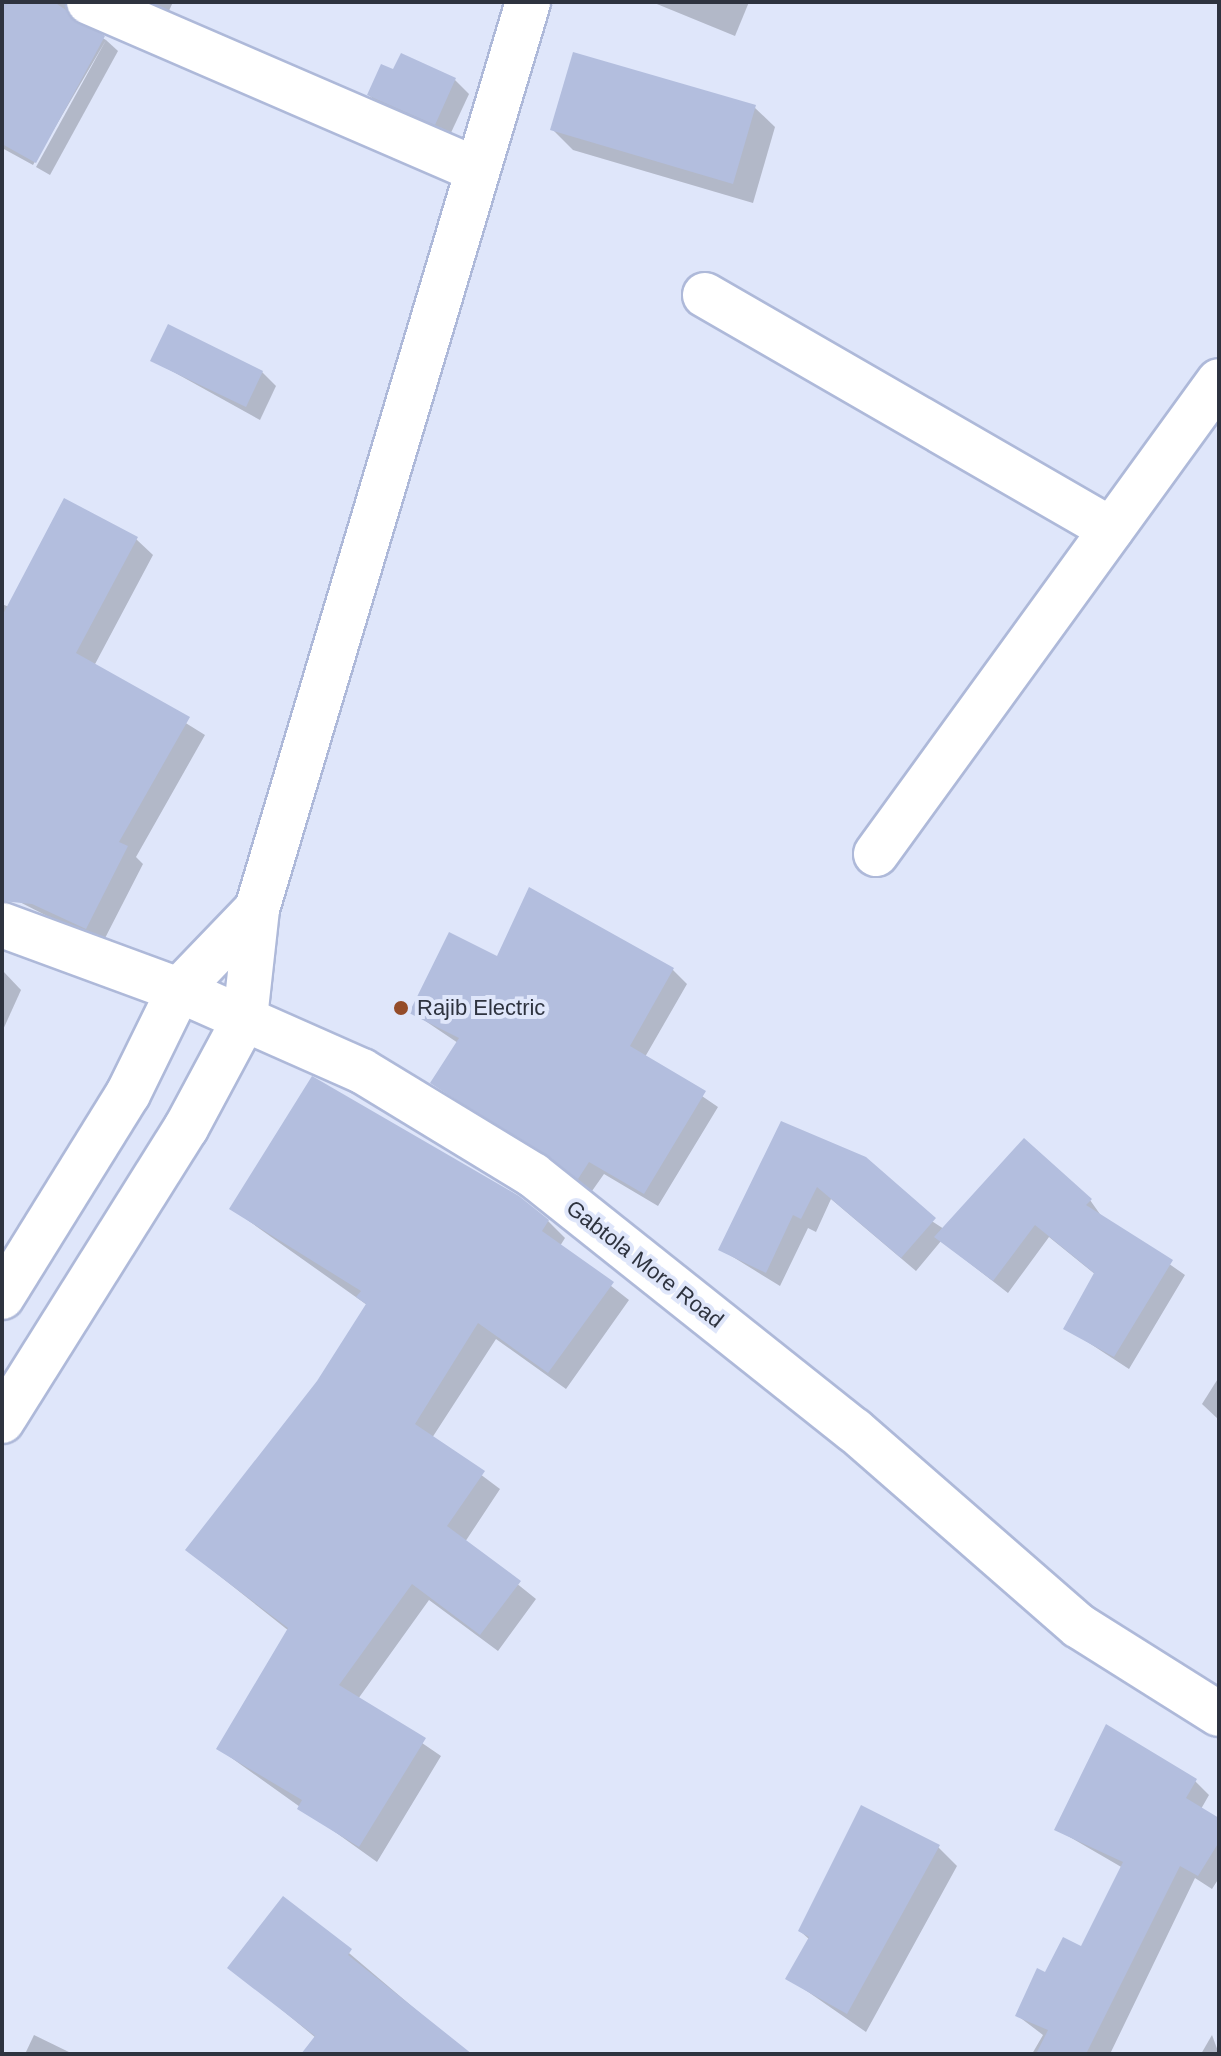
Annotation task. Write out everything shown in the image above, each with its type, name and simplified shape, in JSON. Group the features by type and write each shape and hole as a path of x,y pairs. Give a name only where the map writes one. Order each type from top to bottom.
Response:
{"street":[{"path":"89,2 474,169"},
{"path":"2,1421 186,1128 245,1018 257,909 474,169 528,2"},
{"path":"705,295 1111,529"},
{"path":"876,854 1219,381"},
{"path":"2,1297 128,1094 179,990 257,909"},
{"name":"Gabtola More Road","path":"2,925 179,990 362,1071 533,1175 854,1430 1079,1626 1219,1714"}],"building":[{"path":"2,2 54,2 105,36 36,163 2,144"},
{"path":"573,52 756,105 733,184 550,130"},
{"path":"401,53 456,78 435,125 367,95 381,64 393,69"},
{"path":"168,324 263,371 246,407 150,361"},
{"path":"64,498 138,537 76,653 190,717 119,842 128,846 86,929 32,904 2,901 2,616"},
{"path":"529,887 674,968 630,1046 706,1091 644,1194 589,1162 578,1179 430,1083 459,1038 409,1013 449,932 497,956"},
{"path":"312,1076 519,1196 549,1220 542,1231 614,1282 548,1373 478,1323 415,1424 485,1471 447,1526 521,1581 480,1635 412,1584 339,1685 426,1738 359,1847 297,1809 302,1800 216,1749 288,1628 185,1550 317,1381 366,1304 356,1297 361,1291 229,1209"},
{"path":"781,1121 866,1157 936,1218 901,1258 817,1187 801,1219 793,1215 766,1273 718,1250"},
{"path":"1024,1138 1092,1199 1086,1205 1173,1260 1114,1357 1063,1329 1094,1273 1035,1225 993,1281 934,1237"},
{"path":"1106,1724 1197,1779 1186,1798 1219,1818 1219,1842 1198,1876 1180,1866 1086,2054 1036,2054 1048,2030 1015,2016 1037,1968 1045,1972 1063,1937 1081,1946 1123,1862 1054,1830"},
{"path":"861,1805 940,1845 847,2014 785,1979 809,1937 798,1931"},
{"path":"283,1896 352,1949 348,1955 472,2054 301,2054 315,2036 227,1968"}],"place":[{"name":"Rajib Electric","path":"401,1008"}]}
